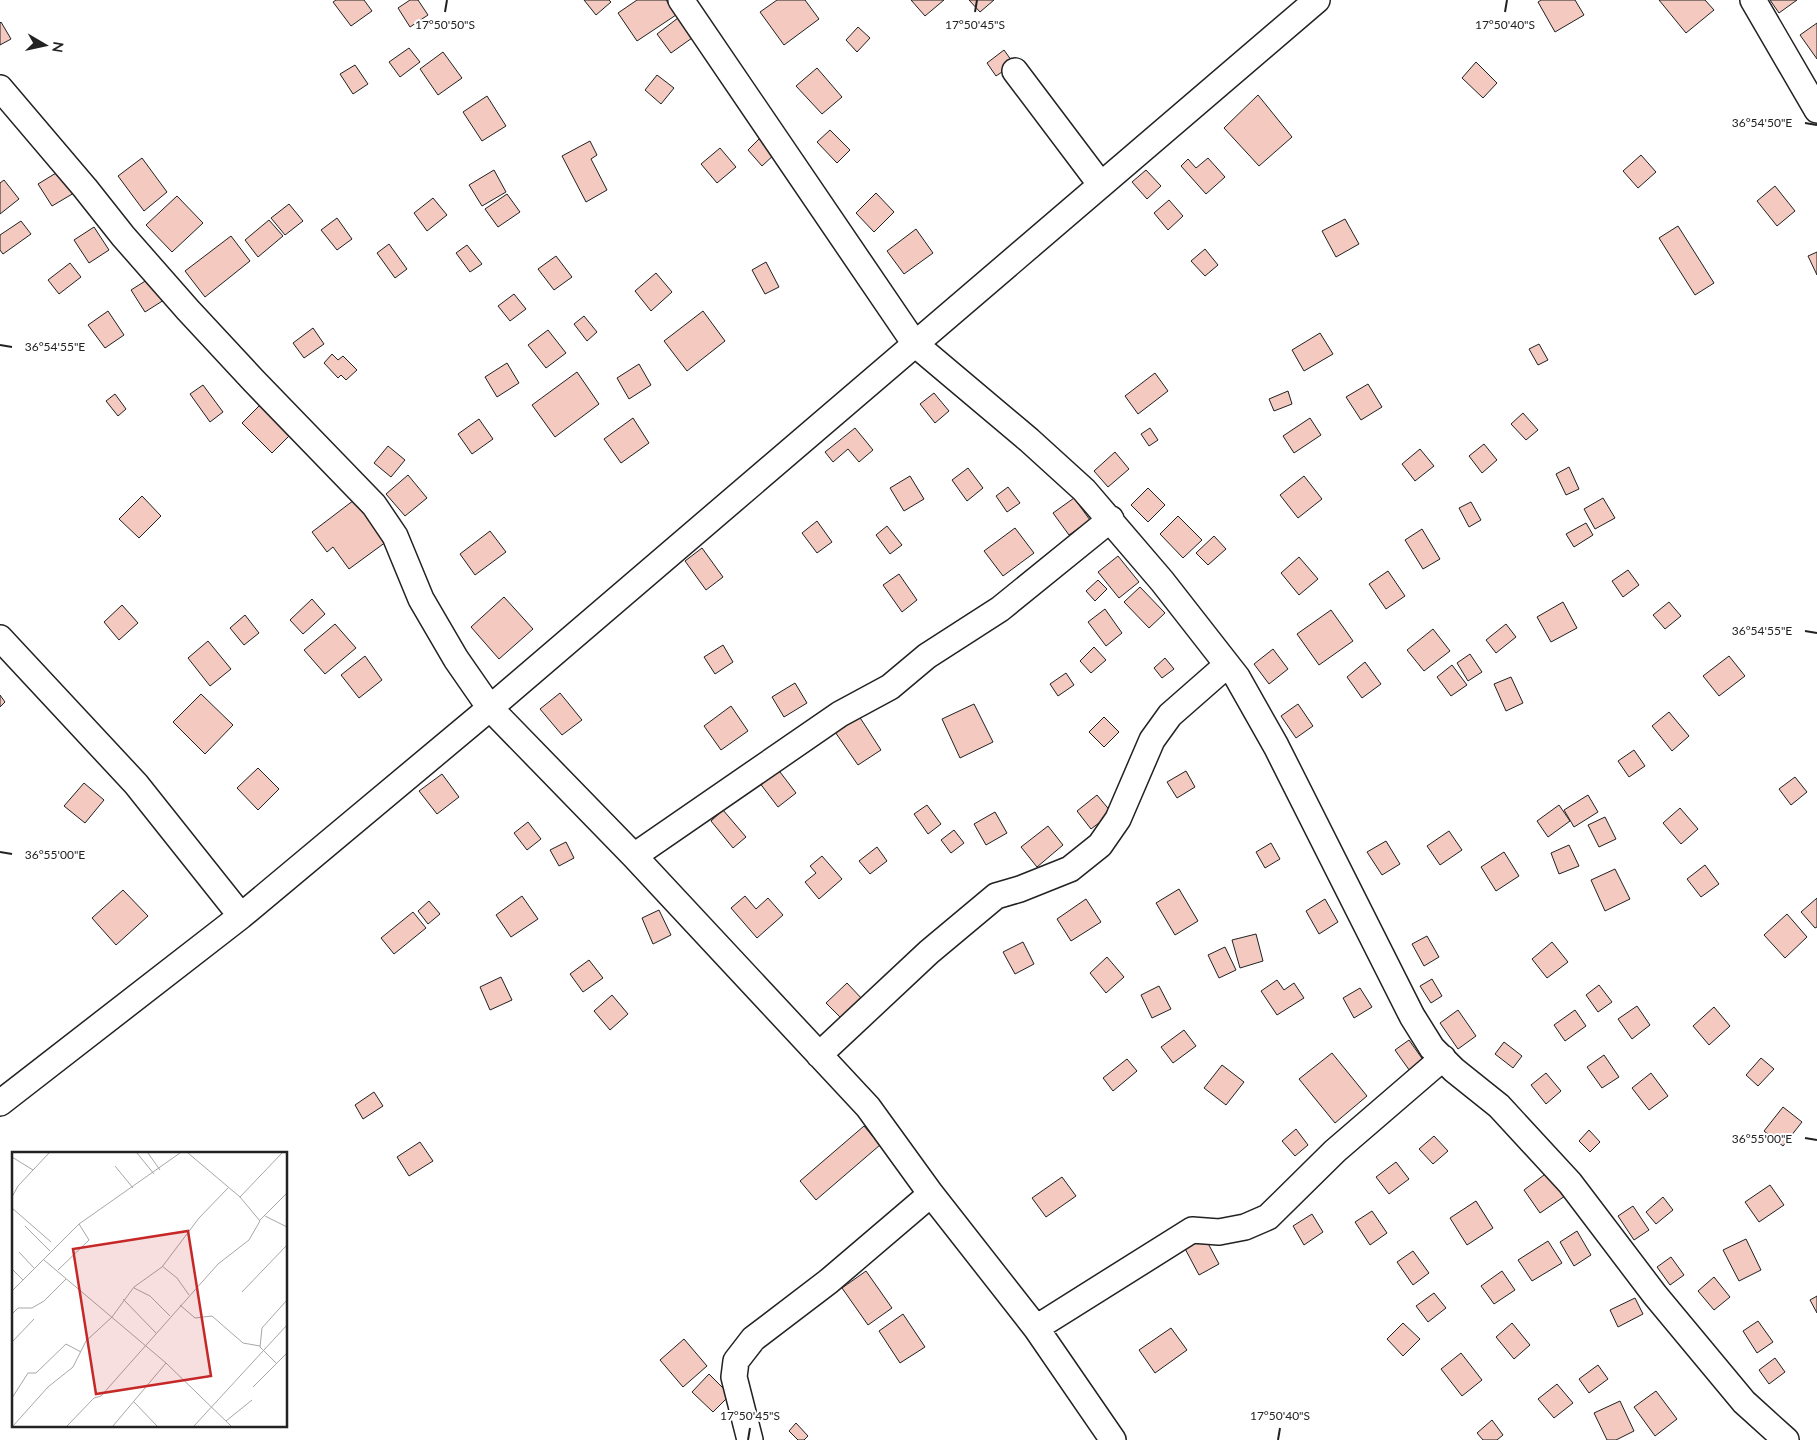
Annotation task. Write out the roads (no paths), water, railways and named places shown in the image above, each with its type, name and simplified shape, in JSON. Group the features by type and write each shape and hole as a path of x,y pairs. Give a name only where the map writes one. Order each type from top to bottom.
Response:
{"street":[{"path":"681,0 914,344 1029,440 1084,490 1111,519 1227,665 1276,746 1412,1016 1432,1048 1499,1106 1570,1184 1655,1295 1744,1402 1786,1440"},
{"path":"0,1103 241,916 490,708 1317,0"},
{"path":"1753,0 1817,110"},
{"path":"1015,71 1101,185"},
{"path":"0,88 123,236 188,310 260,388 374,505 395,536 421,600 456,659 490,708 634,856 868,1107 932,1194 1036,1328 1113,1440"},
{"path":"634,856 840,714 890,687 927,656 1000,609 1111,519"},
{"path":"0,638 136,784 241,916"},
{"path":"820,1055 929,952 996,896 1020,890 1070,869 1100,845 1118,820 1152,740 1170,715 1227,665"},
{"path":"1036,1328 1192,1230 1219,1232 1245,1227 1268,1217 1335,1151 1443,1058"},
{"path":"750,1440 734,1377 736,1360 754,1340 829,1281 932,1194"}]}
